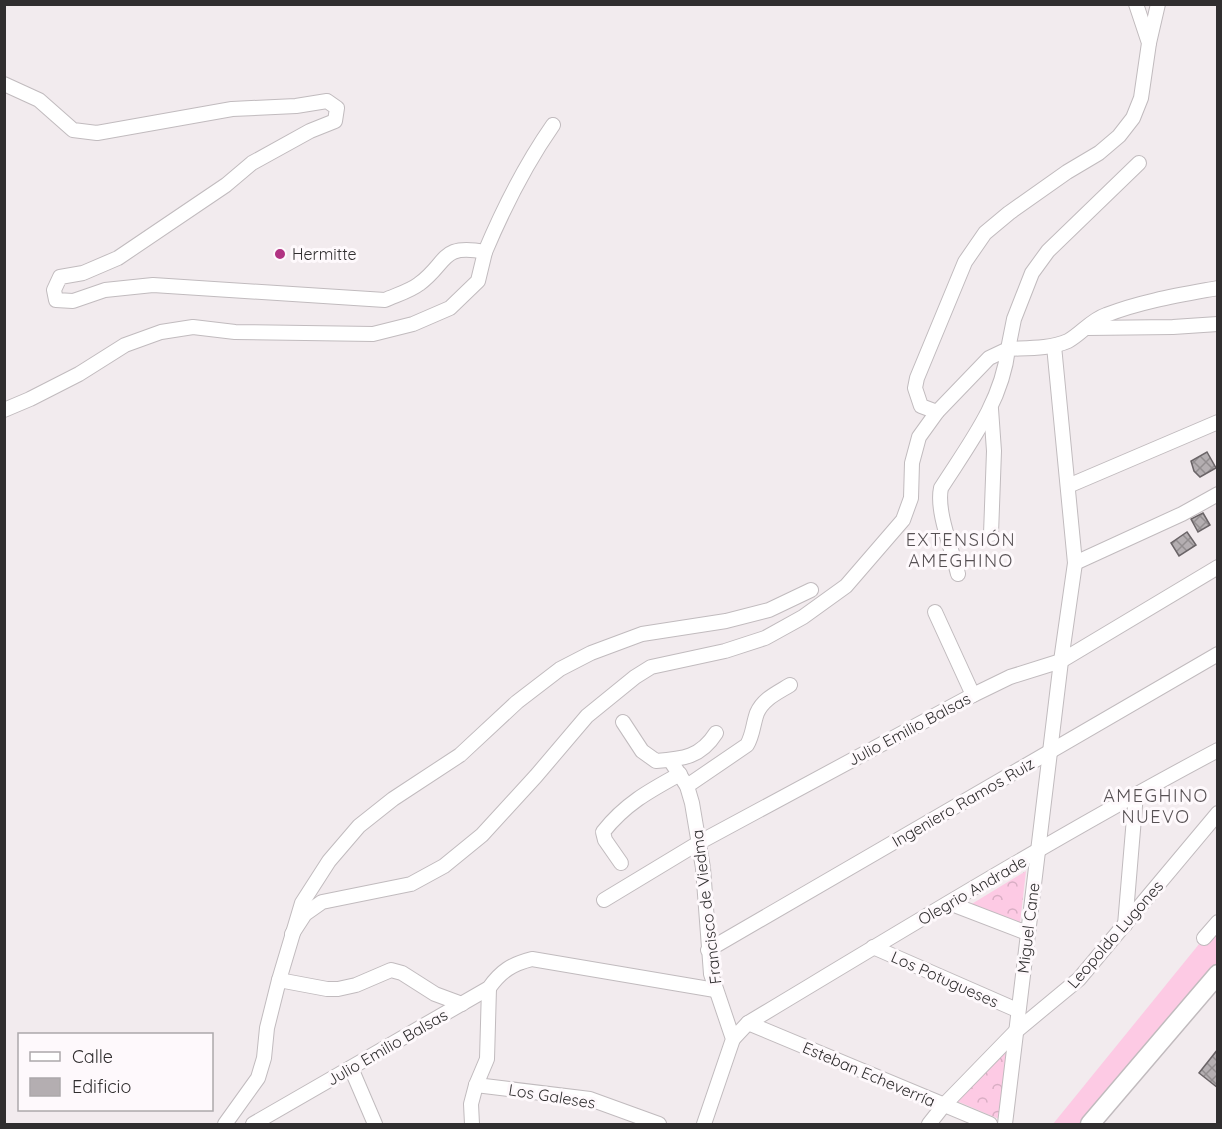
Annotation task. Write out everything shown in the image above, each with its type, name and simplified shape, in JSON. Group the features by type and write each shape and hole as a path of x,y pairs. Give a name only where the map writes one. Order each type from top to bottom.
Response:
{"main road":[{"path":"1090,1125 1218,974"}],"street":[{"path":"1136,4 1149,43"},
{"path":"937,412 921,406 915,388 917,378 965,262 985,233 1060,177 1099,153 1119,136 1133,118 1141,98 1149,43 1158,4"},
{"path":"4,84 39,100 73,130 97,133 232,110 296,106 327,101 337,108 335,121 310,131 252,164 226,185 118,258 83,273 60,278 54,290 56,300 73,302 105,290 153,285 385,300 419,284 447,254 467,248 485,252"},
{"path":"4,410 69,379 125,345 161,332 193,327 235,332 373,334 413,324 450,308 478,281 485,252 517,182 553,125"},
{"path":"958,574 939,499 941,488 991,409 1006,366 1014,319 1032,273 1048,251 1139,163"},
{"path":"292,934 305,914 322,902 411,884 444,866 482,835 587,716 635,677 651,667 725,651 765,638 803,617 846,586 903,520 911,498 912,463 919,437 937,412 989,358 1008,349 1054,345 1068,341 1101,317 1112,313 1155,300 1218,288"},
{"path":"1087,328 1218,324"},
{"name":"Miguel Cane","path":"1005,1125 1017,1010 1075,563 1054,345"},
{"path":"990,534 994,451 991,409"},
{"path":"1068,486 1218,422"},
{"path":"1075,563 1182,514 1218,494"},
{"name":"Julio Emilio Balsas","path":"604,900 700,842 973,695 1010,677 1061,661 1218,567"},
{"path":"225,1125 258,1078 279,980 302,903 328,861 358,826 393,799 460,754 517,702 560,669 591,653 642,634 726,621 769,609 811,590"},
{"path":"936,612 973,695"},
{"name":"Ingeniero Ramos Ruiz","path":"708,950 1218,654"},
{"path":"621,863 604,840 603,832 614,819 638,797 683,780 747,745 757,714 763,704 790,685"},
{"path":"623,722 642,751 656,762 696,754 709,744 716,733"},
{"name":"Olegrio Andrade","path":"733,1039 748,1023 873,947 1136,794 1218,750"},
{"name":"Francisco de Viedma","path":"670,760 683,780 700,842 708,950 715,990 733,1039"},
{"path":"1125,925 1136,794"},
{"name":"Leopoldo Lugones","path":"937,1118 1015,1032 1079,980 1218,813"},
{"path":"949,903 1027,933"},
{"path":"1204,938 1218,922"},
{"name":"Los Potugueses","path":"873,947 1017,1010"},
{"name":"Julio Emilio Balsas","path":"253,1125 489,988 499,974 514,963 532,959 715,990"},
{"path":"279,980 338,989 356,985 391,970 402,973 435,994 462,1004"},
{"path":"472,1125 471,1104 487,1059 489,988"},
{"name":"Esteban Echeverría","path":"748,1023 937,1118 990,1125"},
{"path":"704,1125 733,1039"},
{"path":"351,1068 375,1125"},
{"name":"Los Galeses","path":"476,1085 590,1099 659,1125"},
{"path":"616,1125 621,1111"}],"green space":[{"path":"1026,871 1020,923 970,905"},
{"path":"1217,922 1217,974 1090,1124 1053,1124"},
{"path":"1008,1047 999,1119 952,1099"}],"building":[{"path":"1207,452 1216,468 1200,477 1194,471 1191,461"},
{"path":"1203,513 1210,525 1198,532 1191,519"},
{"path":"1187,532 1196,545 1179,556 1171,543"},
{"path":"1218,1049 1218,1088 1199,1073"}],"place":[{"name":"Hermitte","path":"280,254"}],"district":[{"name":"EXTENSIÓN AMEGHINO","path":"961,550"},
{"name":"AMEGHINO NUEVO","path":"1156,806"}]}
